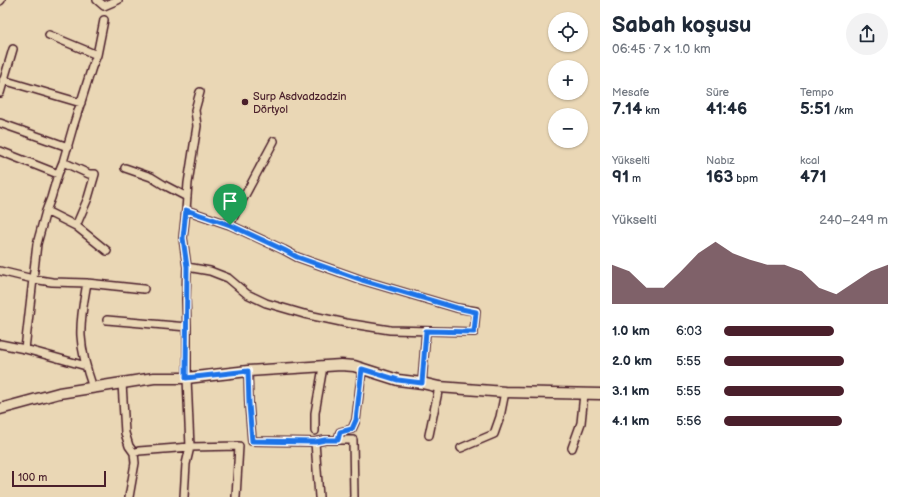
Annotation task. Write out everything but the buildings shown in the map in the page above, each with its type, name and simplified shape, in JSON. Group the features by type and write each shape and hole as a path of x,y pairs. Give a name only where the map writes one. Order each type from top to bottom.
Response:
{"street":[{"path":"97,0 104,6 118,0"},
{"path":"25,349 37,244 92,67 98,54 104,20"},
{"path":"49,35 98,54"},
{"path":"0,93 13,49"},
{"path":"3,80 81,103"},
{"path":"184,497 186,464 190,447 186,378 188,327 186,299 187,267 183,238 188,183 197,126 195,110 200,92"},
{"path":"0,123 68,147"},
{"path":"230,225 274,141"},
{"path":"0,151 58,174"},
{"path":"63,162 89,174 95,174 88,198 76,226"},
{"path":"125,168 151,177 187,197"},
{"path":"186,210 230,225 297,257 355,278 457,308 476,312 474,332 390,330 304,314 266,303 247,294 228,278 210,271 187,267"},
{"path":"46,211 76,226 107,251"},
{"path":"0,271 52,282 87,283 144,289"},
{"path":"87,283 81,333 86,366 93,388"},
{"path":"107,320 188,327"},
{"path":"422,383 426,331"},
{"path":"0,344 25,349 86,366"},
{"path":"0,409 59,393 154,378 186,378 248,371 341,365 354,366 398,380 439,387 477,391 600,394"},
{"path":"315,431 315,413 323,367"},
{"path":"338,440 340,432 352,429 356,420 362,369"},
{"path":"248,371 252,441 315,442 325,440 353,440 354,497"},
{"path":"122,383 125,433 129,446 134,453 135,463 130,497"},
{"path":"430,435 439,387"},
{"path":"461,448 494,434 500,417 505,392"},
{"path":"572,448 581,423 584,394"},
{"path":"315,442 319,497"},
{"path":"134,453 139,451 190,447 239,446 236,497"}],"place":[{"name":"Surp Asdvadzadzin Dörtyol","path":"245,102"}],"route":[{"path":"186,210 230,225 297,257 362,280 457,308 476,312 474,332 426,331 422,383 398,380 362,369 356,420 352,429 340,432 338,440 315,442 252,441 248,371 186,378 188,327 186,299 187,267 183,238 186,210"}]}
